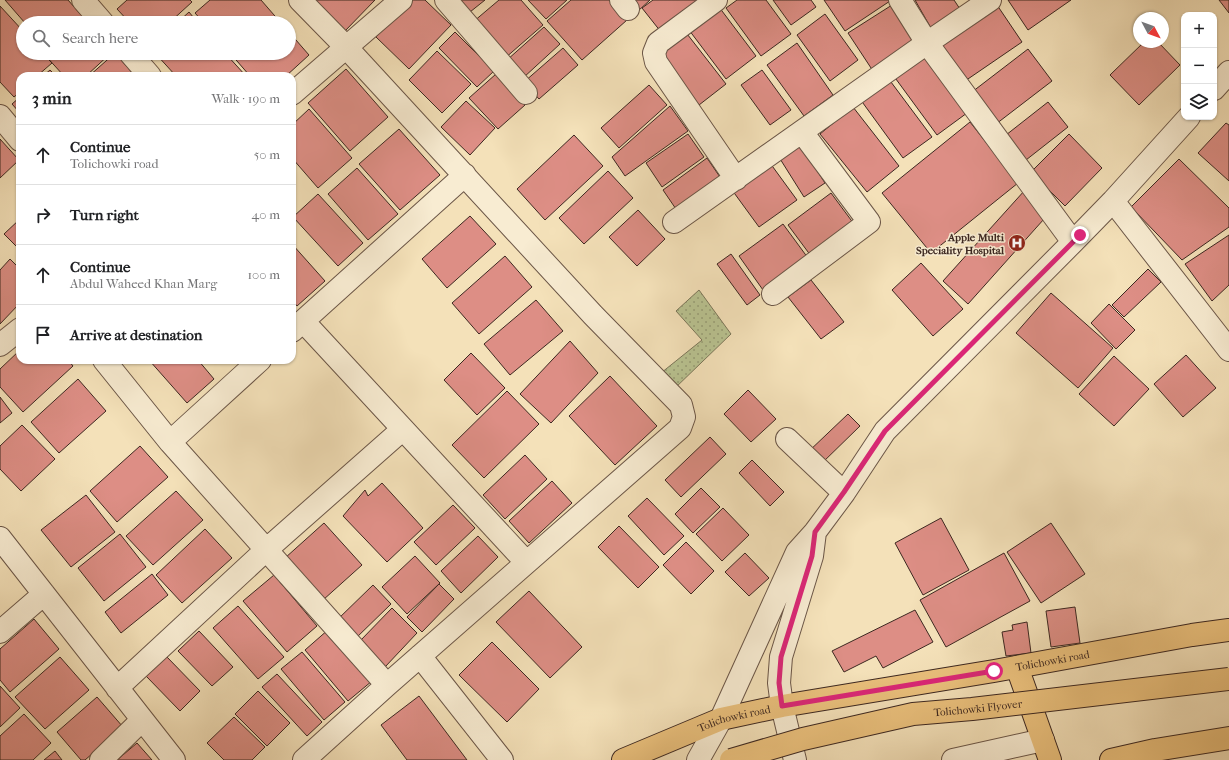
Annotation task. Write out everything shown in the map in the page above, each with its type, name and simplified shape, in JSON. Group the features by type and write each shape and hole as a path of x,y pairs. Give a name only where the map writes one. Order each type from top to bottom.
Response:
{"main road":[{"name":"Tolichowki road","path":"623,760 721,719 782,706 1017,667 1192,635 1229,630"},
{"path":"1017,667 1046,750"},
{"name":"Tolichowki Flyover","path":"731,760 803,739 913,714 972,709 1229,679"},
{"path":"1111,760 1155,750 1229,738"}],"street":[{"path":"83,0 97,16"},
{"path":"300,0 346,47 594,315 681,405 684,417 680,428 526,562 304,760"},
{"path":"296,91 401,0"},
{"path":"446,0 526,93"},
{"path":"716,0 658,44 654,53 656,62 736,178"},
{"path":"900,0 927,43 1073,242"},
{"path":"674,222 990,0"},
{"path":"136,60 147,72"},
{"path":"1217,86 1229,72"},
{"path":"0,116 16,135"},
{"path":"698,760 721,719 797,552 815,532 885,431 1113,201 1186,120"},
{"path":"774,294 869,222 802,132"},
{"path":"465,175 298,326 403,429 526,562"},
{"path":"1113,201 1229,350"},
{"path":"0,345 16,331"},
{"path":"107,364 170,442 387,685"},
{"path":"170,442 256,364"},
{"path":"117,688 266,550 403,429"},
{"path":"787,440 844,492"},
{"path":"795,760 782,706 779,683 781,657 812,556 815,532"},
{"path":"0,538 174,760"},
{"path":"0,632 44,594"},
{"path":"420,656 502,760"},
{"path":"101,760 142,720"},
{"path":"953,760 1046,750"}],"green space":[{"path":"699,290 731,334 673,390 661,373 702,340 676,311"}],"building":[{"path":"5,0 68,0 82,16 19,16"},
{"path":"127,0 190,0 192,2 177,16 124,16 117,9"},
{"path":"210,0 261,0 275,16 198,16 195,13"},
{"path":"310,0 375,0 344,32"},
{"path":"411,0 425,0 451,25 409,69 376,37"},
{"path":"459,0 485,0 470,12"},
{"path":"499,0 521,0 543,25 504,59 473,22"},
{"path":"528,0 567,0 546,19"},
{"path":"571,0 609,0 627,20 582,60 547,21"},
{"path":"629,0 650,0 638,11"},
{"path":"653,0 702,0 661,32 642,8"},
{"path":"737,0 766,0 791,34 761,56 726,8"},
{"path":"773,0 811,0 816,7 791,25"},
{"path":"824,0 889,0 890,1 845,31"},
{"path":"915,0 954,0 962,12 932,30"},
{"path":"1008,0 1071,0 1028,30"},
{"path":"1219,0 1229,0 1229,13"},
{"path":"892,5 916,43 873,71 848,33"},
{"path":"997,5 1022,42 965,81 939,44"},
{"path":"0,6 16,23 16,60 49,60 52,63 42,72 16,72 16,95 14,97 0,82"},
{"path":"719,7 756,56 726,79 689,30"},
{"path":"189,12 192,16 185,16"},
{"path":"825,14 858,60 830,81 797,35"},
{"path":"544,27 560,44 523,78 507,60"},
{"path":"684,30 726,84 699,105 657,50"},
{"path":"455,32 494,71 477,87 439,48"},
{"path":"296,40 309,55 290,72 247,72 236,60 296,60"},
{"path":"797,43 833,95 804,116 767,65"},
{"path":"563,48 578,65 539,99 524,82"},
{"path":"1138,48 1164,48 1180,65 1139,105 1110,75"},
{"path":"1028,49 1052,81 996,124 972,92"},
{"path":"437,51 471,84 442,113 409,80"},
{"path":"923,53 967,113 937,135 893,75"},
{"path":"49,60 103,60 90,72 60,72"},
{"path":"107,60 121,60 132,72 94,72"},
{"path":"161,60 231,60 242,72 172,72"},
{"path":"346,69 388,117 350,151 308,103"},
{"path":"762,70 791,110 770,125 741,85"},
{"path":"496,74 525,105 498,129 469,98"},
{"path":"888,78 932,137 903,158 860,99"},
{"path":"649,85 667,105 619,148 601,128"},
{"path":"16,100 16,108 12,104"},
{"path":"466,101 495,128 470,155 441,127"},
{"path":"1048,102 1068,127 1026,160 1006,135"},
{"path":"670,106 688,131 625,176 612,157"},
{"path":"853,107 899,166 867,192 820,134"},
{"path":"309,109 352,158 318,188 296,163 296,121"},
{"path":"970,122 1018,183 931,253 882,193"},
{"path":"1226,123 1229,125 1229,181 1198,153"},
{"path":"399,129 440,175 400,210 359,164"},
{"path":"688,134 704,157 662,187 646,163"},
{"path":"1069,134 1102,168 1065,206 1031,172"},
{"path":"574,135 603,166 545,220 517,189"},
{"path":"0,139 16,157 16,163 0,178"},
{"path":"798,141 825,183 804,197 777,154"},
{"path":"707,158 722,180 678,212 663,190"},
{"path":"1179,159 1229,208 1229,227 1182,260 1131,207"},
{"path":"770,163 797,200 759,227 732,190"},
{"path":"357,168 398,214 368,240 328,194"},
{"path":"608,171 633,198 584,244 559,218"},
{"path":"1025,190 1044,219 968,304 943,281"},
{"path":"831,193 854,224 811,256 788,225"},
{"path":"318,194 363,243 338,266 296,220 296,214"},
{"path":"638,210 665,239 637,266 609,237"},
{"path":"470,216 496,244 447,288 422,259"},
{"path":"16,223 16,246 4,234"},
{"path":"783,224 808,258 763,290 739,256"},
{"path":"1229,235 1229,285 1212,301 1185,264"},
{"path":"296,248 325,281 297,306 296,305"},
{"path":"731,254 760,295 747,305 717,264"},
{"path":"505,256 532,287 479,334 452,303"},
{"path":"10,259 16,265 16,307 0,324 0,270"},
{"path":"921,263 963,309 933,336 892,290"},
{"path":"1148,269 1161,282 1124,317 1112,305"},
{"path":"811,280 844,322 821,339 788,297"},
{"path":"1051,293 1113,348 1078,388 1016,333"},
{"path":"536,300 563,331 510,375 484,344"},
{"path":"1109,304 1135,330 1116,349 1091,323"},
{"path":"570,341 598,373 551,423 520,394"},
{"path":"471,353 505,388 477,415 444,380"},
{"path":"16,354 16,364 71,364 73,366 23,412 0,387 0,369"},
{"path":"1186,355 1216,388 1183,417 1154,384"},
{"path":"1114,356 1149,389 1114,426 1079,394"},
{"path":"153,364 201,364 214,379 187,403"},
{"path":"610,376 657,426 615,465 569,416"},
{"path":"78,379 106,411 59,453 31,422"},
{"path":"748,390 776,419 751,442 724,414"},
{"path":"507,391 539,424 484,478 452,445"},
{"path":"0,397 12,413 0,423"},
{"path":"848,414 860,426 820,465 807,453"},
{"path":"22,425 55,459 21,491 0,469 0,446"},
{"path":"710,437 726,454 681,497 665,480"},
{"path":"140,446 168,477 117,522 90,491"},
{"path":"525,455 547,479 505,519 483,495"},
{"path":"752,460 784,492 770,506 739,473"},
{"path":"552,481 572,503 529,543 509,521"},
{"path":"382,483 423,528 387,562 343,516 365,490 368,496"},
{"path":"701,488 720,507 693,533 675,514"},
{"path":"176,491 203,520 153,565 126,536"},
{"path":"86,495 115,532 71,567 41,530"},
{"path":"647,498 684,536 664,555 628,516"},
{"path":"453,505 475,528 436,565 414,542"},
{"path":"723,508 749,535 722,561 696,534"},
{"path":"941,518 969,570 923,595 895,543"},
{"path":"324,523 362,565 323,600 285,558"},
{"path":"1051,523 1085,574 1041,603 1007,552"},
{"path":"619,526 659,567 638,588 598,547"},
{"path":"205,529 232,558 182,603 156,575"},
{"path":"120,534 146,567 104,601 78,568"},
{"path":"478,536 498,557 461,593 441,571"},
{"path":"686,542 714,571 691,594 663,565"},
{"path":"745,553 769,578 749,596 725,572"},
{"path":"1004,553 1030,601 946,647 920,600"},
{"path":"415,556 440,583 407,614 382,587"},
{"path":"152,574 168,595 121,633 105,612"},
{"path":"274,575 317,626 287,652 243,601"},
{"path":"439,584 454,599 422,632 407,617"},
{"path":"373,585 391,604 354,640 336,621"},
{"path":"529,591 582,647 550,678 496,622"},
{"path":"238,606 284,657 258,679 213,628"},
{"path":"1075,607 1080,643 1051,647 1046,611"},
{"path":"392,608 417,633 385,667 359,642"},
{"path":"915,610 933,642 883,668 876,656 844,672 832,651"},
{"path":"34,619 59,649 10,692 0,680 0,649"},
{"path":"1027,622 1031,653 1006,656 1002,632 1013,630 1012,625"},
{"path":"329,629 372,681 348,701 305,650"},
{"path":"199,631 233,667 212,686 178,651"},
{"path":"492,642 539,689 507,722 459,675"},
{"path":"302,652 345,702 324,720 281,669"},
{"path":"166,656 200,691 180,711 146,676"},
{"path":"60,657 89,690 45,729 15,697"},
{"path":"277,674 322,722 307,736 262,687"},
{"path":"0,686 20,708 0,727"},
{"path":"258,691 290,723 267,746 235,714"},
{"path":"419,696 467,760 407,760 381,725"},
{"path":"97,697 123,727 85,760 81,760 57,732"},
{"path":"24,714 51,743 33,760 0,760 0,736"},
{"path":"234,717 265,747 252,760 224,760 207,743"},
{"path":"137,743 152,760 117,760"},
{"path":"55,751 62,760 44,760"}],"place":[{"name":"Apple Multi Speciality Hospital","path":"1017,243"}],"route":[{"path":"994,671 782,706 779,683 781,657 812,556 815,532 823,520 844,492 885,431 1080,235"}]}
